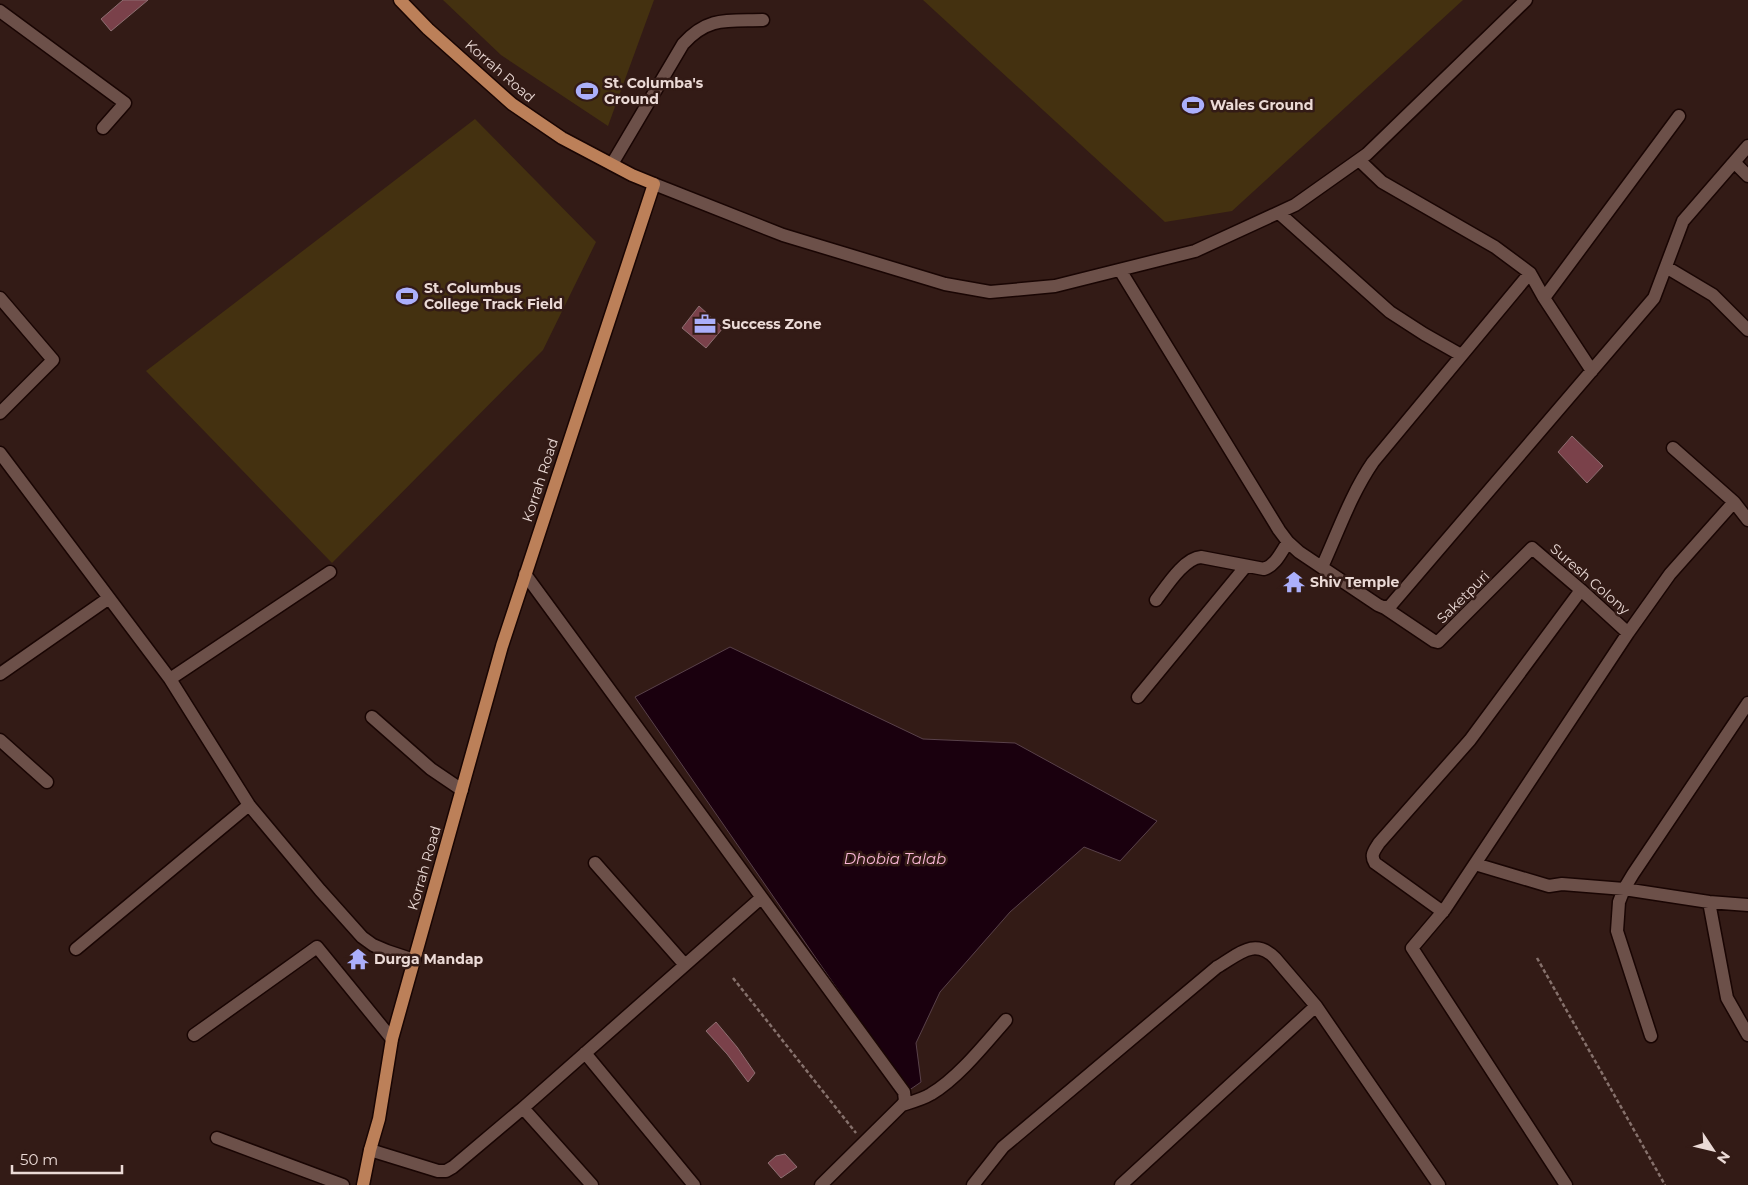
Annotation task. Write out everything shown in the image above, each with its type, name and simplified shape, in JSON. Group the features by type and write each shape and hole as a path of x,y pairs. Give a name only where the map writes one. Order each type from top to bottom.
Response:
{"main road":[{"name":"Korrah Road","path":"363,1185 379,1119 392,1039 502,646 654,184 562,138 512,104 428,29 400,0"}],"street":[{"path":"654,184 783,235 944,284 990,292 1055,286 1195,251 1295,205 1368,154 1526,0"},
{"path":"0,11 125,102 103,128"},
{"path":"612,164 684,44 692,34 710,24 762,20"},
{"path":"1544,298 1679,116"},
{"path":"1120,270 1288,542 1322,567 1385,608 1391,605 1654,298 1683,221 1748,146"},
{"path":"1359,160 1382,182 1495,246 1530,273 1544,298 1592,371"},
{"path":"1734,162 1748,176"},
{"path":"1279,213 1390,312 1424,334 1461,354"},
{"path":"1666,267 1713,295 1748,330"},
{"path":"1322,567 1362,478 1388,442 1530,273"},
{"path":"0,298 53,360 0,413"},
{"path":"1673,448 1734,502 1748,520"},
{"path":"0,453 170,679 249,805 362,938 387,951 414,960"},
{"path":"1566,1185 1412,948 1443,912 1628,633 1670,574 1734,502"},
{"path":"1156,600 1186,563 1195,557 1258,568 1268,567 1276,560 1288,542"},
{"name":"Saketpuri","path":"1385,608 1438,642 1532,548"},
{"name":"Suresh Colony","path":"1532,548 1628,633"},
{"path":"1138,697 1246,566"},
{"path":"170,679 330,572"},
{"path":"525,574 902,1088 905,1096 902,1105"},
{"path":"1443,912 1375,863 1372,854 1470,740 1581,590"},
{"path":"0,674 109,598"},
{"path":"1651,1036 1617,931 1617,914 1624,889 1748,704"},
{"path":"372,716 430,769 462,790"},
{"path":"1,744 47,782"},
{"path":"76,949 249,805"},
{"path":"595,863 685,965"},
{"path":"1475,864 1549,886 1562,884 1624,889 1709,902 1748,905"},
{"path":"370,1150 438,1172 446,1171 453,1167 523,1108 761,898"},
{"path":"1709,902 1727,998 1748,1035"},
{"path":"194,1036 317,947 392,1039"},
{"path":"972,1185 1003,1147 1218,967 1252,948 1261,948 1268,951 1316,1006 1439,1185"},
{"path":"1120,1185 1316,1006"},
{"path":"821,1185 902,1105 931,1094 965,1065 1006,1020"},
{"path":"585,1053 694,1185"},
{"path":"523,1108 592,1185"},
{"path":"217,1138 343,1185"}],"path":[{"path":"1536,958 1665,1185"},
{"path":"733,978 864,1144"}],"shaded area":[{"name":"St. Columba's Ground","path":"443,0 654,0 608,126 501,55"},
{"name":"Wales Ground","path":"923,0 1463,0 1232,211 1165,222"},
{"name":"St. Columbus College Track Field","path":"475,119 596,242 543,350 332,563 146,371"}],"water":[{"name":"Dhobia Talab","path":"730,647 923,739 1015,743 1157,821 1120,861 1084,847 1010,912 940,992 916,1043 921,1082 908,1091 635,697"}],"building":[{"path":"123,0 148,0 111,31 101,19"},
{"path":"699,306 723,328 706,348 682,328"},
{"path":"1572,436 1603,466 1587,483 1558,452"},
{"path":"716,1022 755,1073 748,1082 727,1054 706,1031"},
{"path":"785,1154 797,1167 781,1178 768,1163 776,1156"}],"place":[{"name":"St. Columba's Ground","path":"587,91"},
{"name":"Wales Ground","path":"1193,105"},
{"name":"St. Columbus College Track Field","path":"407,296"},
{"name":"Success Zone","path":"705,324"},
{"name":"Shiv Temple","path":"1294,582"},
{"name":"Durga Mandap","path":"358,959"}]}
